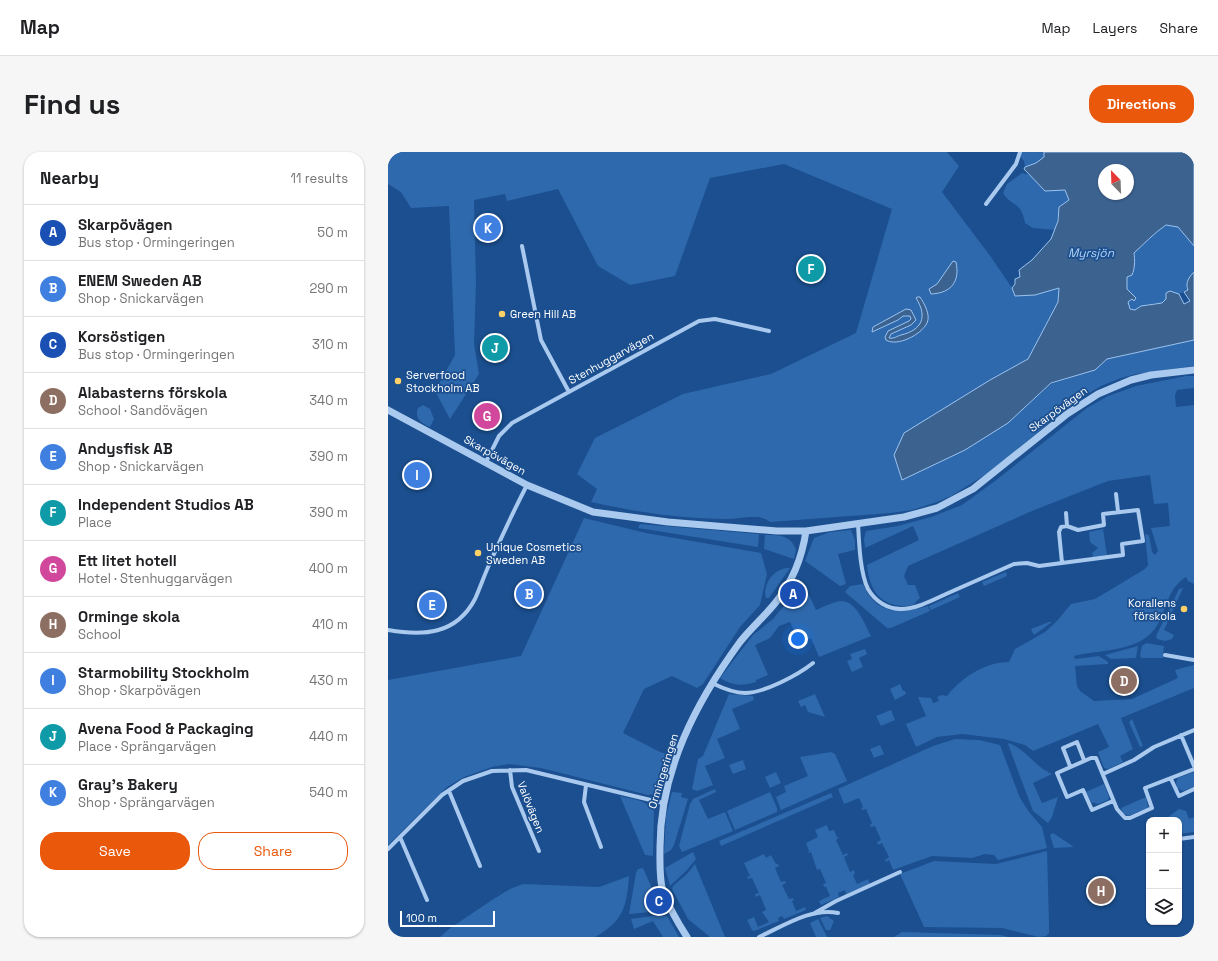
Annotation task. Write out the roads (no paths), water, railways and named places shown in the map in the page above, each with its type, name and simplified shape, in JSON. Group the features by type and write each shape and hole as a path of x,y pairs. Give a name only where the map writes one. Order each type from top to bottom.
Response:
{"street":[{"path":"986,204 1016,164 1020,152"},
{"path":"522,246 541,340 569,392"},
{"name":"Stenhuggarvägen","path":"486,462 500,436 508,426 690,325 706,318 768,331"},
{"name":"Skarpövägen","path":"388,410 527,485 593,512 630,518 777,531 806,531 904,517 948,503 983,482 1067,414 1098,394 1131,380 1151,375 1194,370"},
{"path":"388,630 421,634 450,625 465,614 475,599 505,529 527,485"},
{"path":"1116,494 1118,511"},
{"path":"858,524 866,583 877,600 891,608 911,608 1014,564 1028,563 1039,566 1062,563 1123,555 1122,544 1143,541 1138,510 1118,511 1103,514 1104,526 1078,530 1068,526 1062,527 1059,532 1062,563"},
{"path":"1066,512 1068,526"},
{"name":"Ormingeringen","path":"687,937 663,891 660,864 660,824 663,803 683,739 711,683 750,629 776,603 796,570 806,531"},
{"path":"1165,656 1194,660"},
{"path":"711,683 736,692 752,692 803,671 813,663"},
{"path":"1103,774 1127,763 1150,749 1194,730"},
{"path":"1113,801 1092,810 1084,790 1067,797 1057,773 1084,760 1096,758 1113,801 1125,818 1130,818 1152,808 1145,788 1194,768 1181,735"},
{"path":"1070,766 1063,748 1077,742 1084,760"},
{"name":"Valövägen","path":"510,770 512,787 539,850"},
{"name":"Valövägen","path":"388,849 448,791 463,782 492,771 526,770 663,803"},
{"path":"1171,778 1179,796 1194,789"},
{"path":"586,784 584,802 601,847"},
{"path":"448,791 480,866"},
{"path":"400,837 426,900"},
{"path":"1182,839 1194,837"},
{"path":"759,937 813,914 836,901 900,872"},
{"path":"813,914 825,911 838,913"}],"water":[{"name":"Myrsjön","path":"1044,152 1194,152 1194,246 1178,227 1166,225 1134,253 1134,270 1132,275 1127,277 1127,289 1136,298 1134,301 1132,299 1128,302 1130,309 1135,310 1141,306 1162,303 1166,299 1166,293 1170,291 1179,294 1184,304 1190,301 1184,292 1188,290 1188,280 1194,272 1194,340 1107,359 1095,370 1051,383 1008,423 965,450 902,480 894,455 904,433 990,380 1028,359 1058,302 1059,288 1035,295 1015,296 1012,288 1015,284 1015,279 1020,277 1019,270 1032,260 1051,239 1058,221 1059,207 1069,200 1065,190 1045,191 1024,169 1025,167 1036,163 1044,157"},
{"path":"953,261 956,262 957,275 953,285 944,291 931,294 929,289 937,284"},
{"path":"920,297 923,302 928,316 927,323 920,332 902,341 891,342 886,340 885,337 888,331 911,319 910,316 903,316 898,320 872,332 873,327 906,309 911,310 916,320 911,325 891,334 889,338 894,338 914,330 921,322 922,317 922,311 916,298"}],"place":[{"name":"Gray's Bakery","path":"488,228"},
{"name":"Independent Studios AB","path":"811,269"},
{"name":"Green Hill AB","path":"502,314"},
{"name":"Avena Food & Packaging","path":"495,348"},
{"name":"Serverfood Stockholm AB","path":"398,381"},
{"name":"Ett litet hotell","path":"487,416"},
{"name":"Starmobility Stockholm","path":"417,475"},
{"name":"Unique Cosmetics Sweden AB","path":"478,553"},
{"name":"ENEM Sweden AB","path":"529,594"},
{"name":"Skarpövägen","path":"793,594"},
{"name":"Andysfisk AB","path":"432,605"},
{"name":"Korallens förskola","path":"1184,609"},
{"name":"Alabasterns förskola","path":"1124,681"},
{"name":"Orminge skola","path":"1101,891"},
{"name":"Korsöstigen","path":"659,901"}]}
